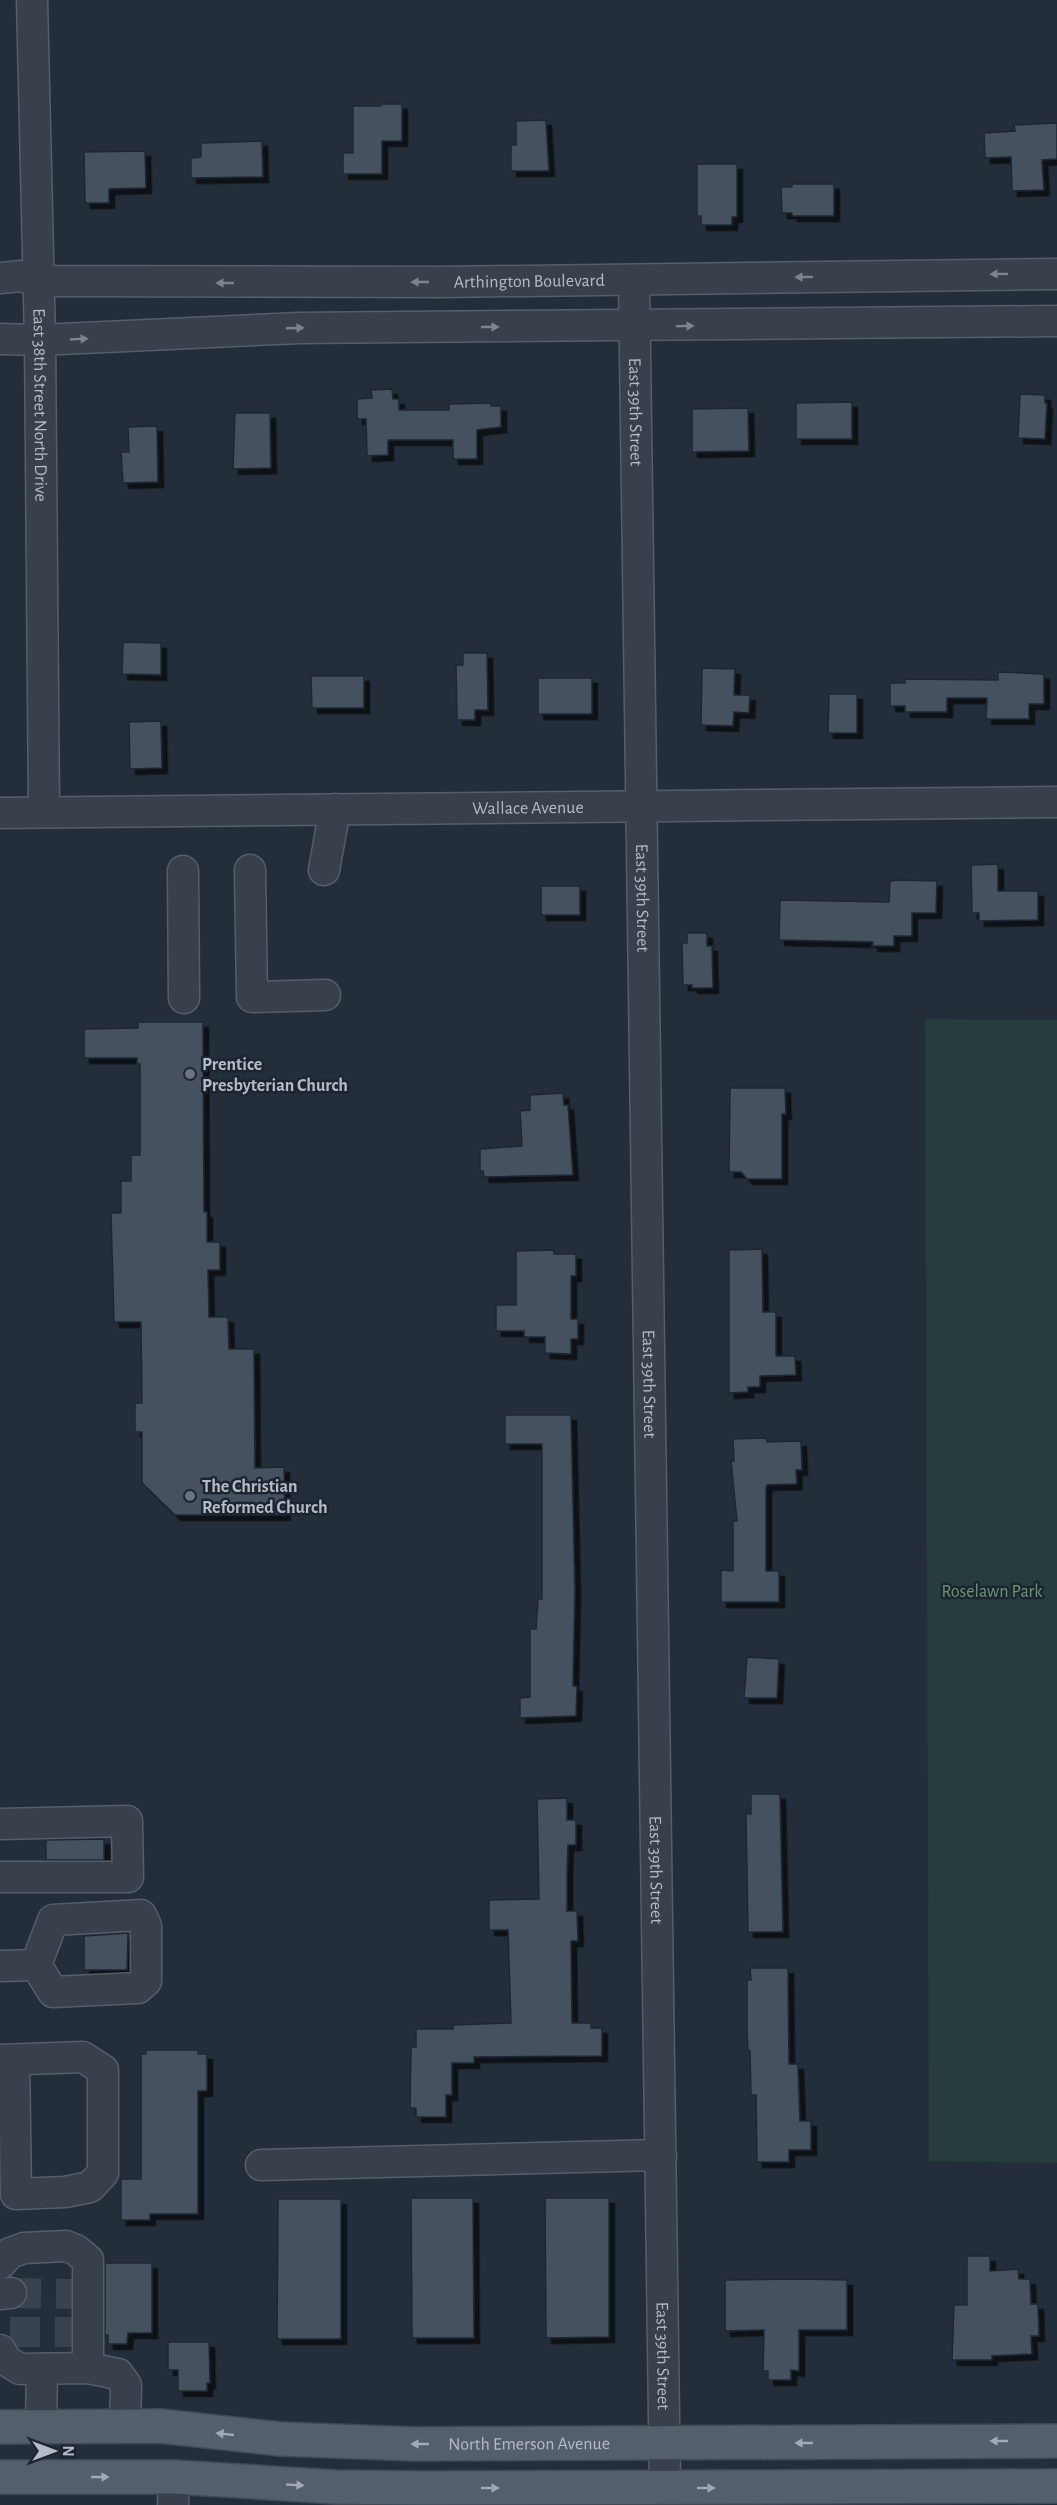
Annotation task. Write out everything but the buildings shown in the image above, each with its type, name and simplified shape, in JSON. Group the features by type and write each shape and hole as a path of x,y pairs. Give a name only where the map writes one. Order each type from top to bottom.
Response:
{"main road":[{"name":"North Emerson Avenue","path":"0,2427 160,2426 280,2439 358,2443 1057,2441"},
{"path":"0,2477 174,2491 347,2487 1057,2486"}],"street":[{"name":"East 38th Street North Drive","path":"32,0 40,340 44,811"},
{"name":"Arthington Boulevard","path":"0,278 21,276 38,281 280,283 1057,274"},
{"name":"East 39th Street","path":"634,280 665,2488"},
{"path":"0,339 40,340 299,328 1057,321"},
{"name":"Wallace Avenue","path":"0,813 1057,802"},
{"path":"324,870 335,809"},
{"path":"183,870 184,998"},
{"path":"250,870 252,997 325,995"},
{"path":"0,1824 128,1821 128,1876 0,1877"},
{"path":"0,1966 36,1965"},
{"path":"82,2057 103,2070 103,2173 90,2187 65,2192 16,2194 7,2060 82,2057"},
{"path":"261,2165 661,2155"},
{"path":"0,2264 10,2253 24,2248 66,2246 76,2250 88,2260 81,2293 82,2332 88,2368"},
{"path":"2,2342 7,2361 20,2369 88,2368 118,2374 126,2385 125,2426"},
{"path":"41,2427 42,2369"}],"green space":[{"name":"Roselawn Park","path":"925,1019 1057,1020 1057,2163 929,2161"}],"tunnel":[{"path":"11,2293 75,2294"},
{"path":"10,2332 75,2332"}],"place":[{"name":"Prentice Presbyterian Church","path":"190,1074"},
{"name":"The Christian Reformed Church","path":"190,1496"}]}
